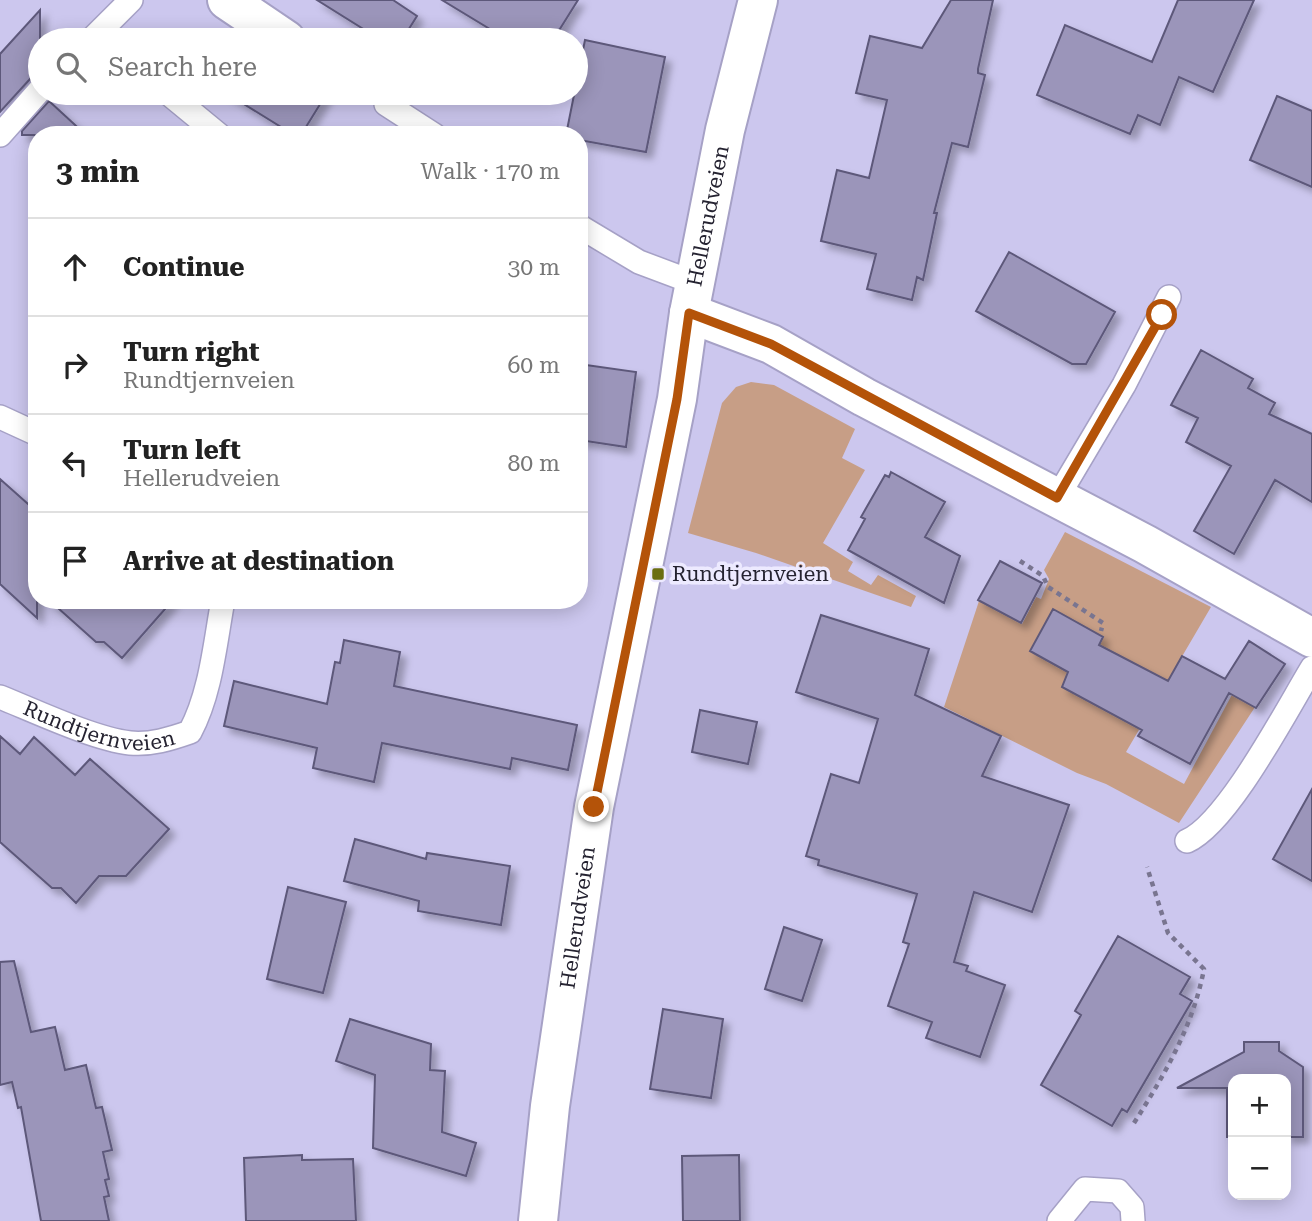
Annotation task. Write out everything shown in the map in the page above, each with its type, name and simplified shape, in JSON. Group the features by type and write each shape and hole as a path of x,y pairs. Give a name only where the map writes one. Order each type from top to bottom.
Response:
{"street":[{"path":"227,0 268,28"},
{"name":"Hellerudveien","path":"538,1221 550,1106 594,807 677,399 692,298 725,130 758,0"},
{"path":"692,298 771,344 1146,544 1312,638"}],"lane":[{"path":"103,28 131,0"},
{"path":"0,135 28,104"},
{"path":"183,105 208,126"},
{"path":"388,105 420,126"},
{"path":"588,231 692,298"},
{"path":"1057,498 1124,385 1169,298"},
{"path":"0,417 28,430"},
{"name":"Rundtjernveien","path":"0,697 57,720 129,743 153,743 190,732 197,719 211,668 221,609"},
{"path":"1187,841 1208,828 1264,751 1312,668"},
{"path":"1059,1221 1085,1189 1118,1191 1132,1207 1133,1221"}],"path":[{"path":"1020,561 1044,576 1048,587 1103,622 1101,631"},
{"path":"1134,1123 1173,1061 1199,998 1204,969 1168,933 1147,867"}],"shaded area":[{"path":"751,382 774,385 855,429 842,458 865,470 823,543 853,562 848,571 871,585 878,575 916,596 911,607 756,553 688,533 722,403 736,387"},
{"path":"1065,532 1211,607 1126,752 1184,784 1235,689 1257,704 1179,823 1106,784 1077,773 944,707 979,601 1022,624 1036,597 1041,599 1049,579 1044,570"}],"building":[{"path":"317,0 393,0 417,16 410,28 362,28"},
{"path":"442,0 578,0 560,28 488,28"},
{"path":"951,0 993,0 978,69 978,73 985,75 968,147 952,143 934,213 937,213 923,280 917,277 912,300 867,289 876,254 821,241 837,170 869,178 887,100 856,93 870,36 922,48"},
{"path":"1178,0 1254,0 1213,92 1179,77 1160,125 1138,115 1130,134 1037,95 1065,25 1152,62"},
{"path":"40,10 40,28 28,28 28,81 0,112 0,54"},
{"path":"588,41 665,57 646,152 588,142 588,126 568,126 572,105 588,105"},
{"path":"1277,96 1312,111 1312,187 1250,160"},
{"path":"45,105 53,105 76,126 28,126 28,135 22,135 22,131"},
{"path":"245,105 320,105 307,126 279,126"},
{"path":"1009,252 1115,312 1086,364 1072,364 976,311"},
{"path":"1201,350 1253,379 1248,388 1275,403 1269,414 1312,434 1312,502 1275,480 1234,554 1194,531 1231,466 1186,442 1198,418 1171,405"},
{"path":"588,365 636,372 626,447 588,441"},
{"path":"891,472 945,502 925,537 960,556 944,603 848,550 865,519 861,517 885,475 889,477"},
{"path":"0,479 28,504 28,609 37,609 37,618 0,584"},
{"path":"1000,561 1042,583 1021,623 978,600"},
{"path":"59,609 165,609 122,658 104,642 96,642"},
{"path":"1053,609 1103,637 1099,645 1168,681 1182,656 1225,679 1249,641 1285,664 1256,708 1229,693 1190,764 1138,736 1142,730 1062,687 1068,672 1030,651"},
{"path":"821,615 929,649 915,695 1001,736 982,776 1069,805 1032,912 974,892 954,962 968,966 966,971 1005,985 980,1057 926,1038 932,1022 888,1006 909,944 903,942 917,894 818,865 819,860 806,856 831,774 859,783 878,719 796,692"},
{"path":"344,640 400,652 394,686 577,725 568,770 512,758 510,769 382,743 374,782 313,768 317,748 224,726 234,681 327,704 335,662 340,663"},
{"path":"700,710 757,722 748,764 692,752"},
{"path":"0,736 20,754 34,737 75,775 90,759 169,829 126,876 99,876 76,903 61,888 52,888 0,842"},
{"path":"1312,789 1312,881 1273,859"},
{"path":"355,839 426,859 427,853 510,866 501,925 418,911 419,901 344,881"},
{"path":"288,887 346,902 323,993 267,979"},
{"path":"784,927 822,940 802,1001 765,989"},
{"path":"1118,936 1190,977 1180,994 1192,1001 1127,1112 1122,1109 1112,1126 1041,1085 1081,1015 1075,1011"},
{"path":"14,961 31,1032 55,1027 65,1070 86,1065 96,1108 102,1107 112,1150 103,1152 109,1179 105,1180 109,1196 104,1197 109,1221 41,1221 21,1107 18,1108 12,1082 0,1085 0,962"},
{"path":"663,1009 723,1019 711,1098 650,1089"},
{"path":"350,1019 431,1044 430,1070 445,1071 442,1132 476,1143 466,1176 373,1148 375,1075 336,1061"},
{"path":"1244,1042 1279,1042 1279,1051 1303,1067 1303,1137 1291,1137 1291,1074 1228,1074 1228,1137 1227,1088 1177,1088 1244,1052"},
{"path":"302,1155 302,1160 353,1159 356,1221 246,1221 244,1158"},
{"path":"739,1155 740,1221 683,1221 682,1156"}],"place":[{"name":"Rundtjernveien","path":"658,574"}],"route":[{"path":"594,807 677,399 689,313 771,344 1057,498 1162,315"}]}
